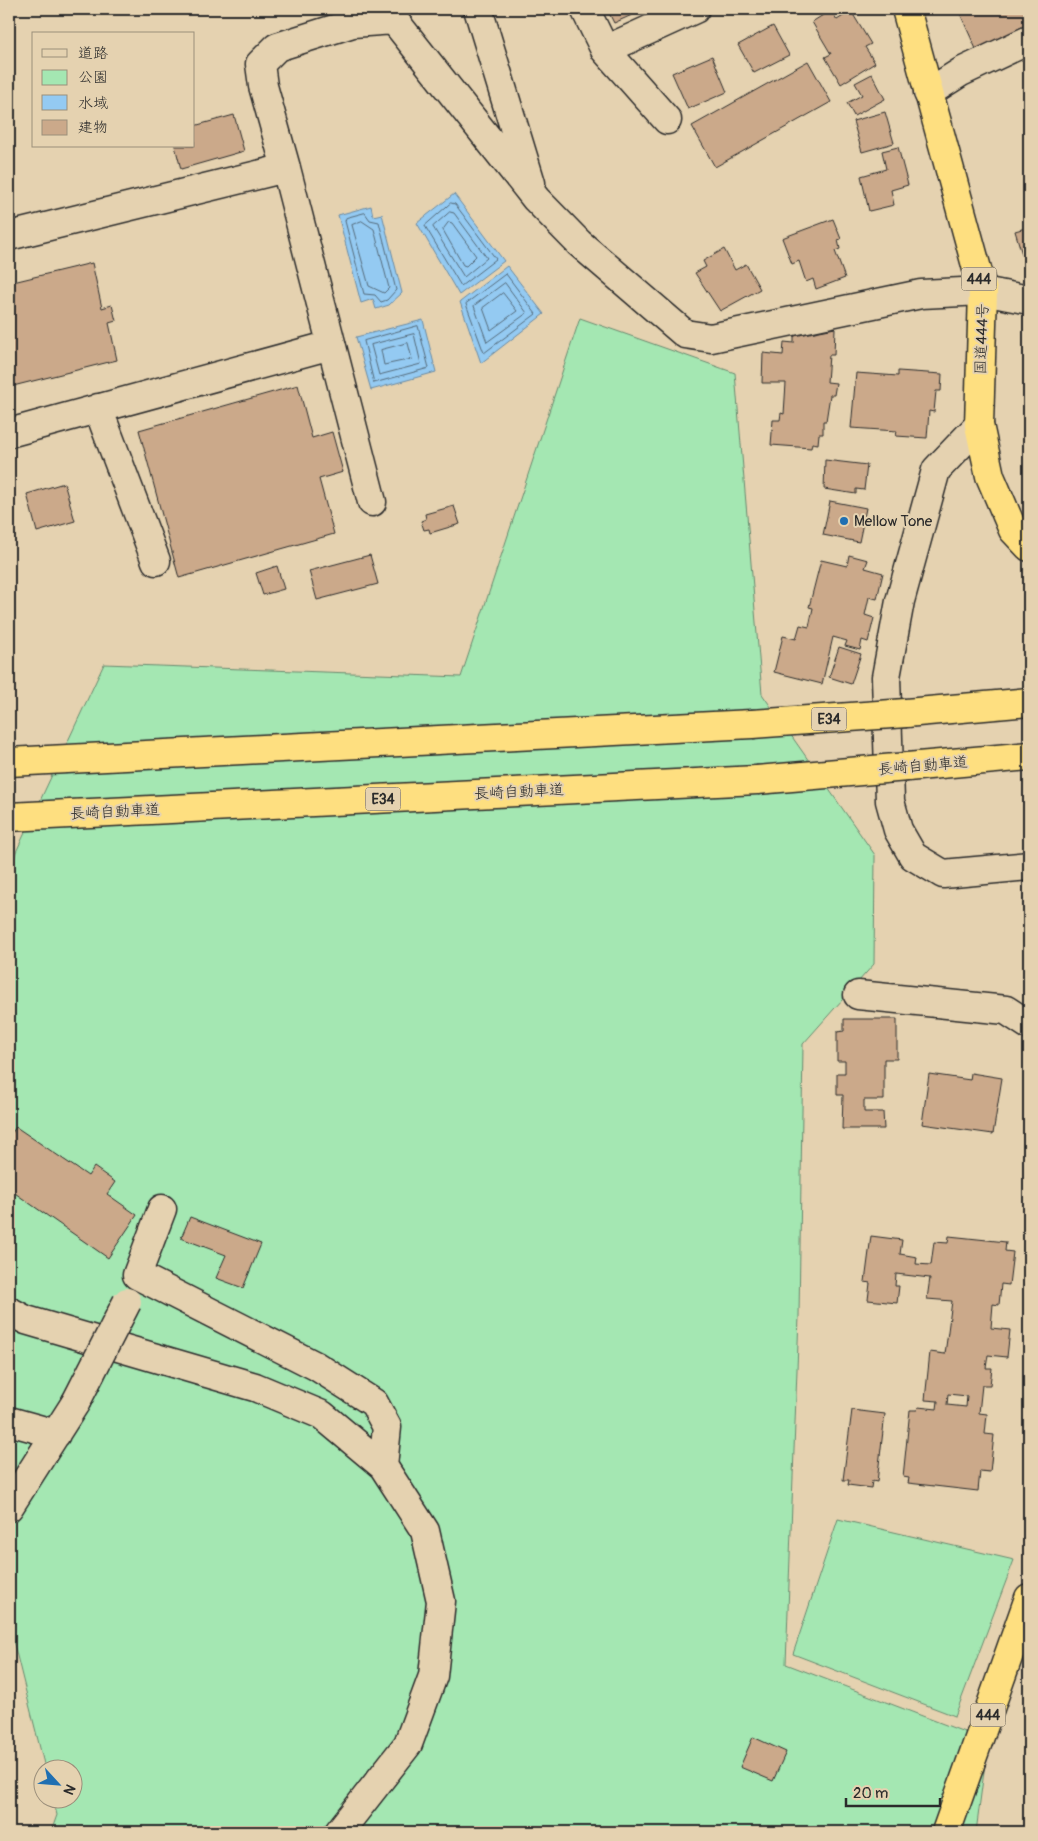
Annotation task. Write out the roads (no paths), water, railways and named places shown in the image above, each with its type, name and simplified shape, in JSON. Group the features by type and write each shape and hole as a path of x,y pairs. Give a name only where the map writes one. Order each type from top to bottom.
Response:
{"highway":[{"name":"国道444号","path":"906,9 983,291 979,425 990,476 1013,530 1029,547"},
{"name":"E34","path":"9,762 752,724 1029,702"},
{"name":"長崎自動車道","path":"9,817 757,780 1029,756"},
{"name":"444","path":"946,1832 1029,1598"}],"street":[{"path":"478,9 536,199"},
{"path":"585,9 605,50 667,120"},
{"path":"605,50 695,9"},
{"path":"372,502 263,86 260,64 277,47 353,23 394,20 536,199 579,243 685,334 711,338 921,294 983,291 1029,300"},
{"path":"928,93 961,72 1029,40"},
{"path":"9,236 286,168"},
{"path":"9,433 331,345"},
{"path":"98,408 156,562"},
{"path":"979,425 936,470 900,601 886,676 890,801 898,830 913,856 943,874 1029,866"},
{"path":"858,995 1006,1010 1029,1025"},
{"path":"162,1209 137,1275 316,1366 374,1403 387,1427 383,1466"},
{"path":"9,1507 76,1402 127,1302"},
{"path":"9,1311 26,1320 254,1387 322,1415 383,1466 425,1532 441,1601 433,1676 408,1744 339,1832"},
{"path":"9,1421 56,1434"}],"water":[{"path":"454,194 504,261 459,295 417,223"},
{"path":"371,206 373,216 382,214 402,293 389,305 376,309 373,299 361,303 338,215"},
{"path":"507,266 544,314 481,363 460,302"},
{"path":"423,320 436,372 371,390 356,337"}],"place":[{"name":"Mellow Tone","path":"844,521"}]}
